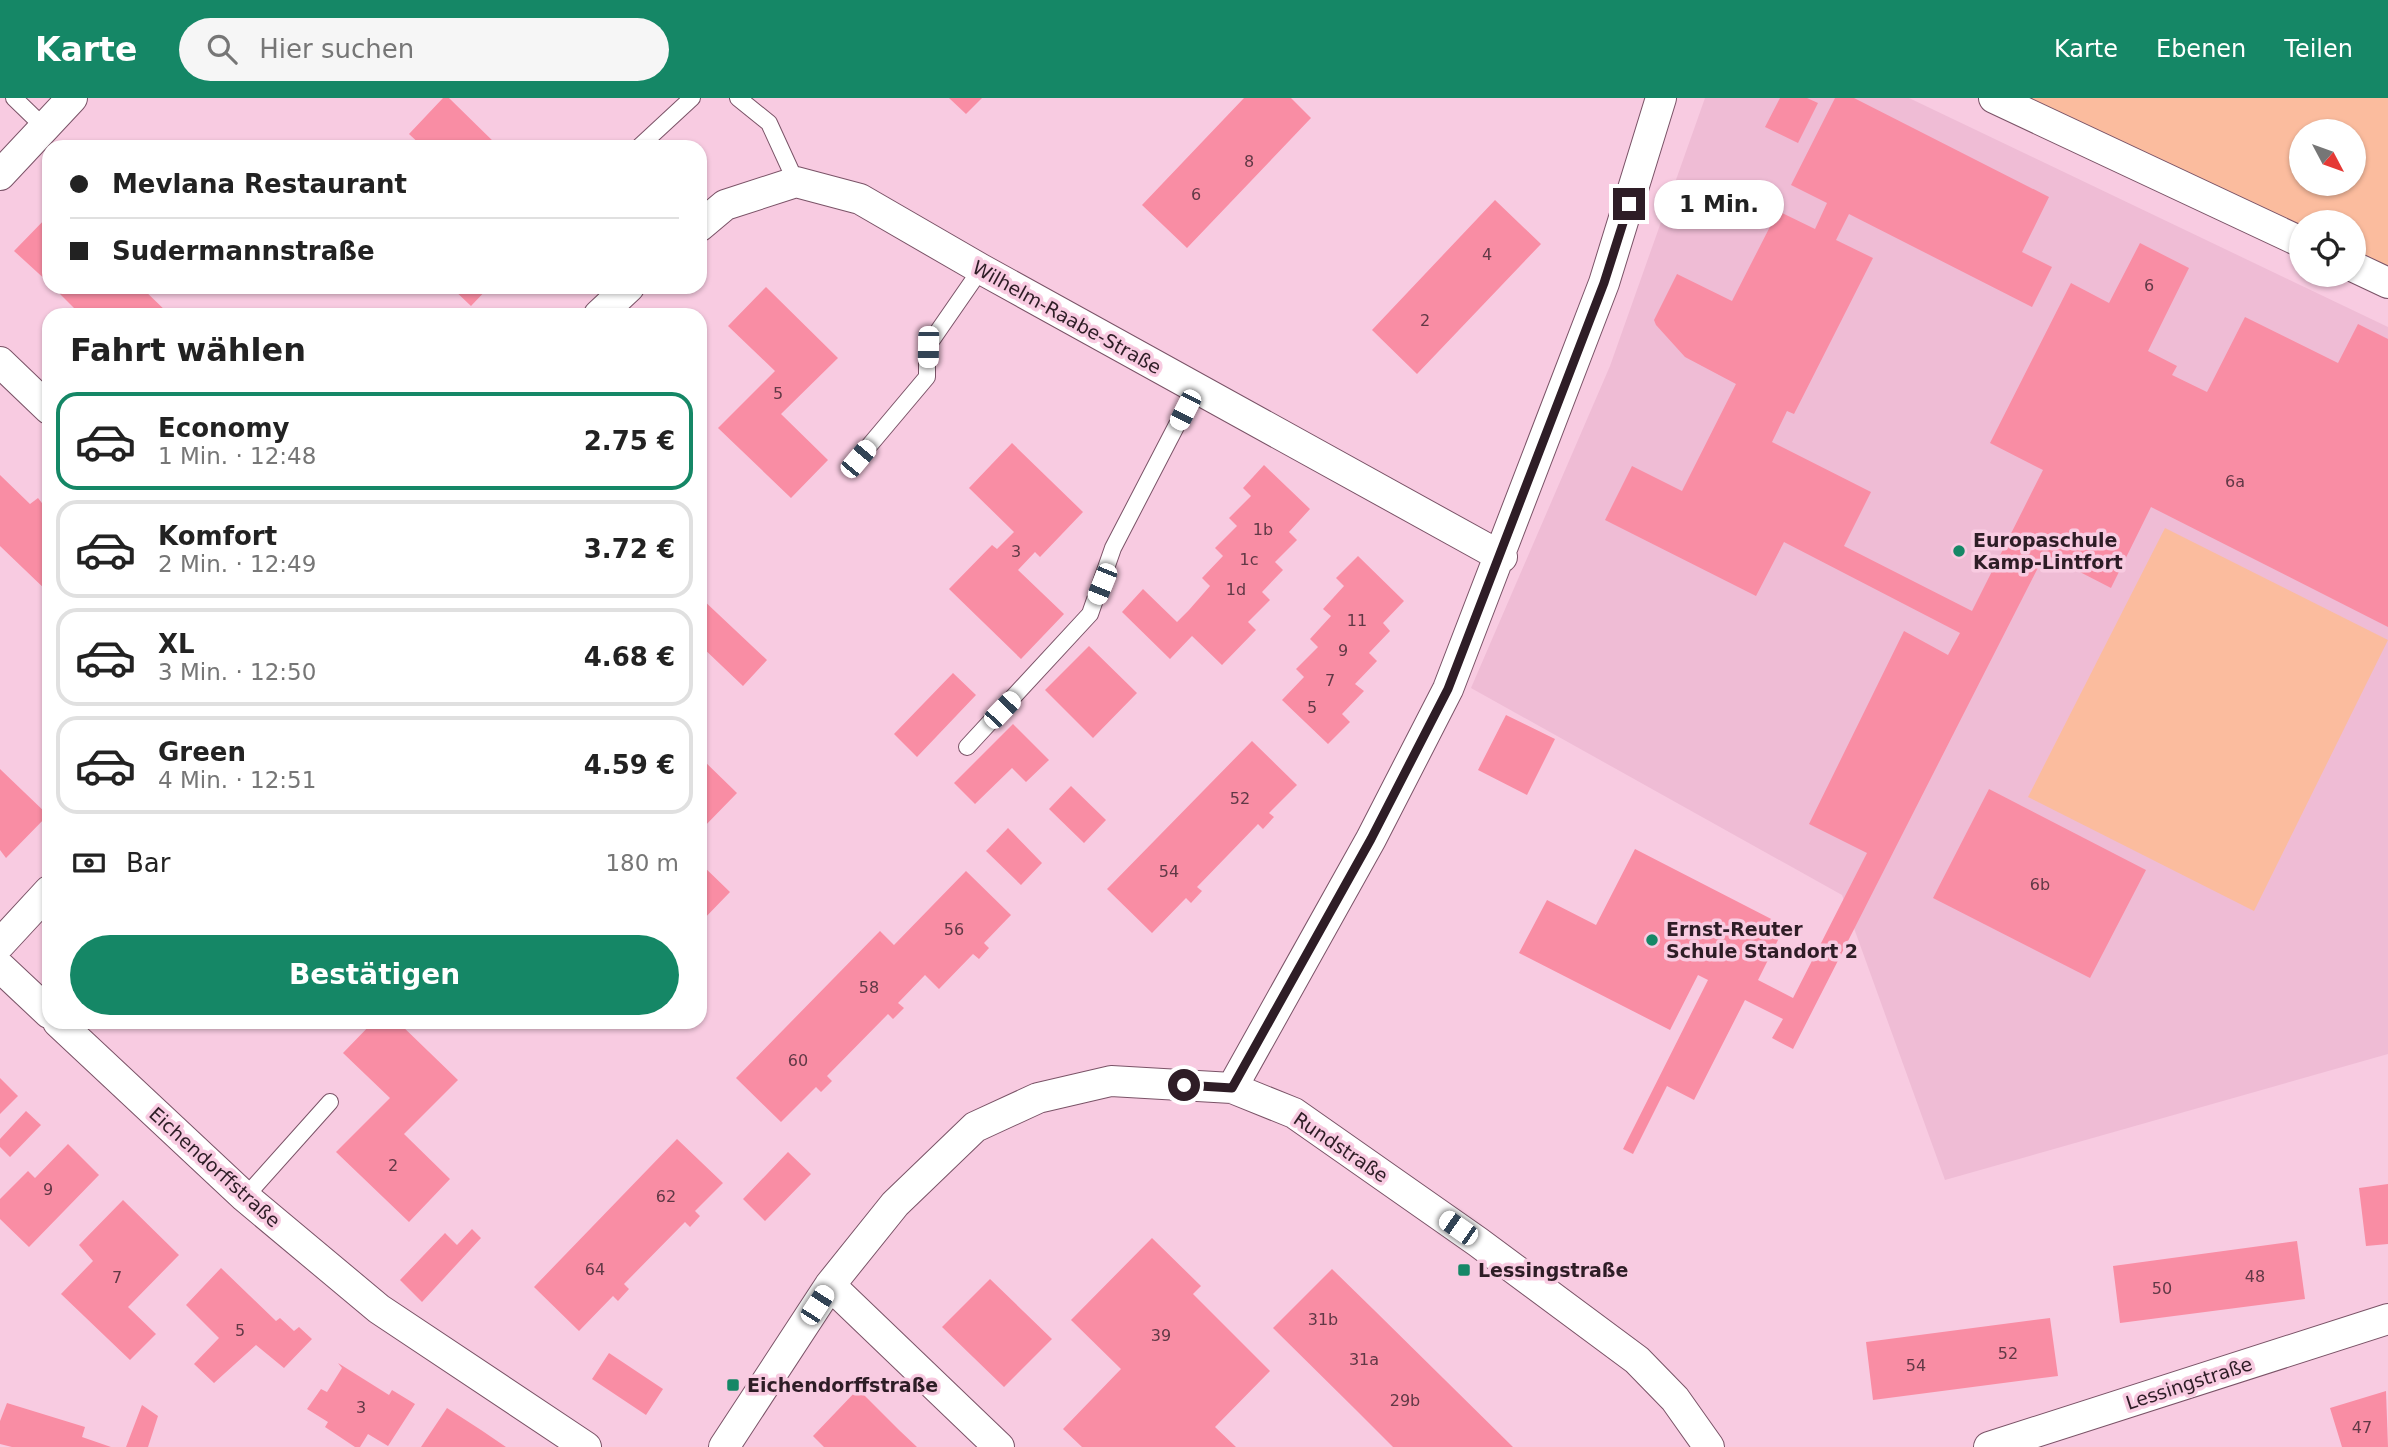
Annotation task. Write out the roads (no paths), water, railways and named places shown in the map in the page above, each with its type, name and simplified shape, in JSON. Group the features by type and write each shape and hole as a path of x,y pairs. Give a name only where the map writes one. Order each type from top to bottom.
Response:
{"street":[{"path":"0,175 72,98"},
{"path":"1232,1088 1365,851 1448,689 1502,556 1604,283 1661,98"},
{"path":"1994,98 2289,236"},
{"path":"707,220 725,205 796,182"},
{"name":"Wilhelm-Raabe-Straße","path":"796,182 860,199 981,269 1502,556"},
{"path":"2366,273 2388,283"},
{"path":"0,362 42,402"},
{"path":"0,944 42,899"},
{"path":"0,967 42,1006"},
{"name":"Eichendorffstraße","path":"65,1029 245,1197 379,1309 586,1447"},
{"name":"Rundstraße","path":"724,1447 830,1286 895,1204 975,1127 1038,1098 1111,1081 1232,1088 1294,1113 1478,1242 1637,1360 1675,1399 1709,1447"},
{"path":"830,1286 999,1447"},
{"name":"Lessingstraße","path":"1989,1447 2388,1319"}],"lane":[{"path":"14,98 44,127"},
{"path":"647,140 692,98"},
{"path":"738,98 769,123 796,182"},
{"path":"858,459 927,377 928,347 981,269"},
{"path":"967,747 1090,614 1113,548 1196,388"},
{"path":"245,1197 330,1102"}],"place":[{"name":"Europaschule Kamp-Lintfort","path":"1959,551"},
{"name":"Ernst-Reuter Schule Standort 2","path":"1652,940"},
{"name":"Lessingstraße","path":"1464,1270"},
{"name":"Eichendorffstraße","path":"733,1385"}]}
